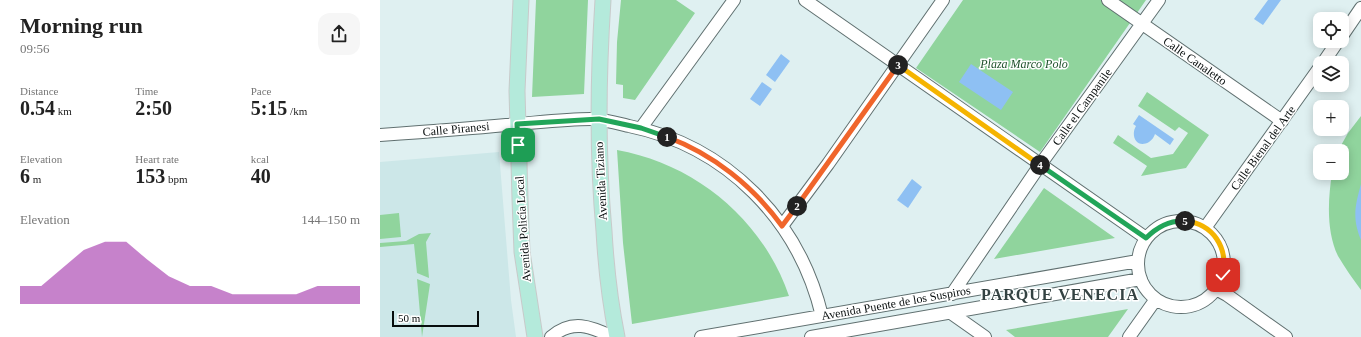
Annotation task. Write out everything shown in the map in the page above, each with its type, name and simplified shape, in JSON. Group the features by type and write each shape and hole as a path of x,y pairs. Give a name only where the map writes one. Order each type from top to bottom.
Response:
{"main road":[{"name":"Avenida Policía Local","path":"521,0 517,124 522,252 535,337"},
{"name":"Avenida Tiziano","path":"603,0 600,52 599,119 601,199 612,311 617,337"}],"street":[{"path":"641,128 734,0"},
{"path":"805,0 1146,238"},
{"path":"782,226 828,164 943,0"},
{"name":"Calle Canaletto","path":"1108,0 1282,121"},
{"name":"Calle el Campanile","path":"952,294 1040,165 1159,0"},
{"path":"1349,26 1361,8"},
{"name":"Calle Bienal del Arte","path":"1206,228 1313,77"},
{"name":"Calle Piranesi","path":"380,135 599,119 641,128 683,143 716,162 734,175 754,192 782,226 800,255 809,275 822,316"},
{"path":"1174,221 1190,222 1206,228 1219,243 1224,260 1223,275 1216,289 1210,296 1202,301 1183,307 1169,304 1156,298 1145,287 1141,280 1138,267 1142,245 1146,238 1159,227 1174,221"},
{"name":"Avenida Puente de los Suspiros","path":"702,337 1138,261"},
{"name":"Avenida Puente de los Suspiros","path":"811,337 826,336 1141,280"},
{"path":"1216,289 1227,295 1286,337"},
{"path":"1129,337 1156,298"},
{"path":"951,313 985,337"},
{"path":"551,337 562,329 576,326 590,327 613,337"}],"shaded area":[{"path":"499,152 511,300 516,337 380,337 380,162"}],"green space":[{"path":"536,0 588,0 584,94 532,97"},
{"path":"621,0 676,0 695,13 635,100 623,98 623,85 616,84 617,42"},
{"name":"Plaza Marco Polo","path":"963,0 1146,0 1040,152 916,68"},
{"path":"1147,92 1209,135 1186,168 1141,176 1147,166 1113,143 1118,135 1151,158 1173,154 1188,133 1179,127 1175,131 1138,106"},
{"path":"1361,116 1361,290 1338,256 1331,236 1329,215 1331,180 1349,180 1349,144 1342,144 1346,136 1349,136 1349,132"},
{"path":"617,150 646,157 674,168 699,182 723,200 744,220 762,243 777,268 789,296 632,324 623,243"},
{"path":"1044,188 1115,238 994,259"},
{"path":"399,213 401,237 380,239 380,215"},
{"path":"431,233 426,242 429,278 417,273 414,244 380,247 380,243 406,241 419,234"},
{"path":"417,279 430,284 422,337"},
{"path":"1128,309 1108,337 1015,337 1006,330"}],"water":[{"path":"1268,0 1281,0 1263,25 1254,19"},
{"path":"781,54 790,61 775,82 766,75"},
{"path":"971,64 1013,92 1001,110 959,82"},
{"path":"762,82 772,89 760,106 750,99"},
{"path":"1139,115 1174,139 1170,145 1155,134 1149,142 1145,144 1138,143 1134,137 1134,130 1136,126 1133,124"},
{"path":"912,179 922,187 908,208 897,200"},
{"path":"1361,184 1361,240 1356,225 1355,212"}],"district":[{"name":"PARQUE VENECIA","path":"1060,294"}],"route":[{"path":"518,145 517,124 599,119 658,133 701,152 730,171 754,192 777,218 782,226 898,65 1146,238 1159,227 1174,221 1190,222 1206,228 1215,237 1222,251 1224,260 1223,275"}]}
